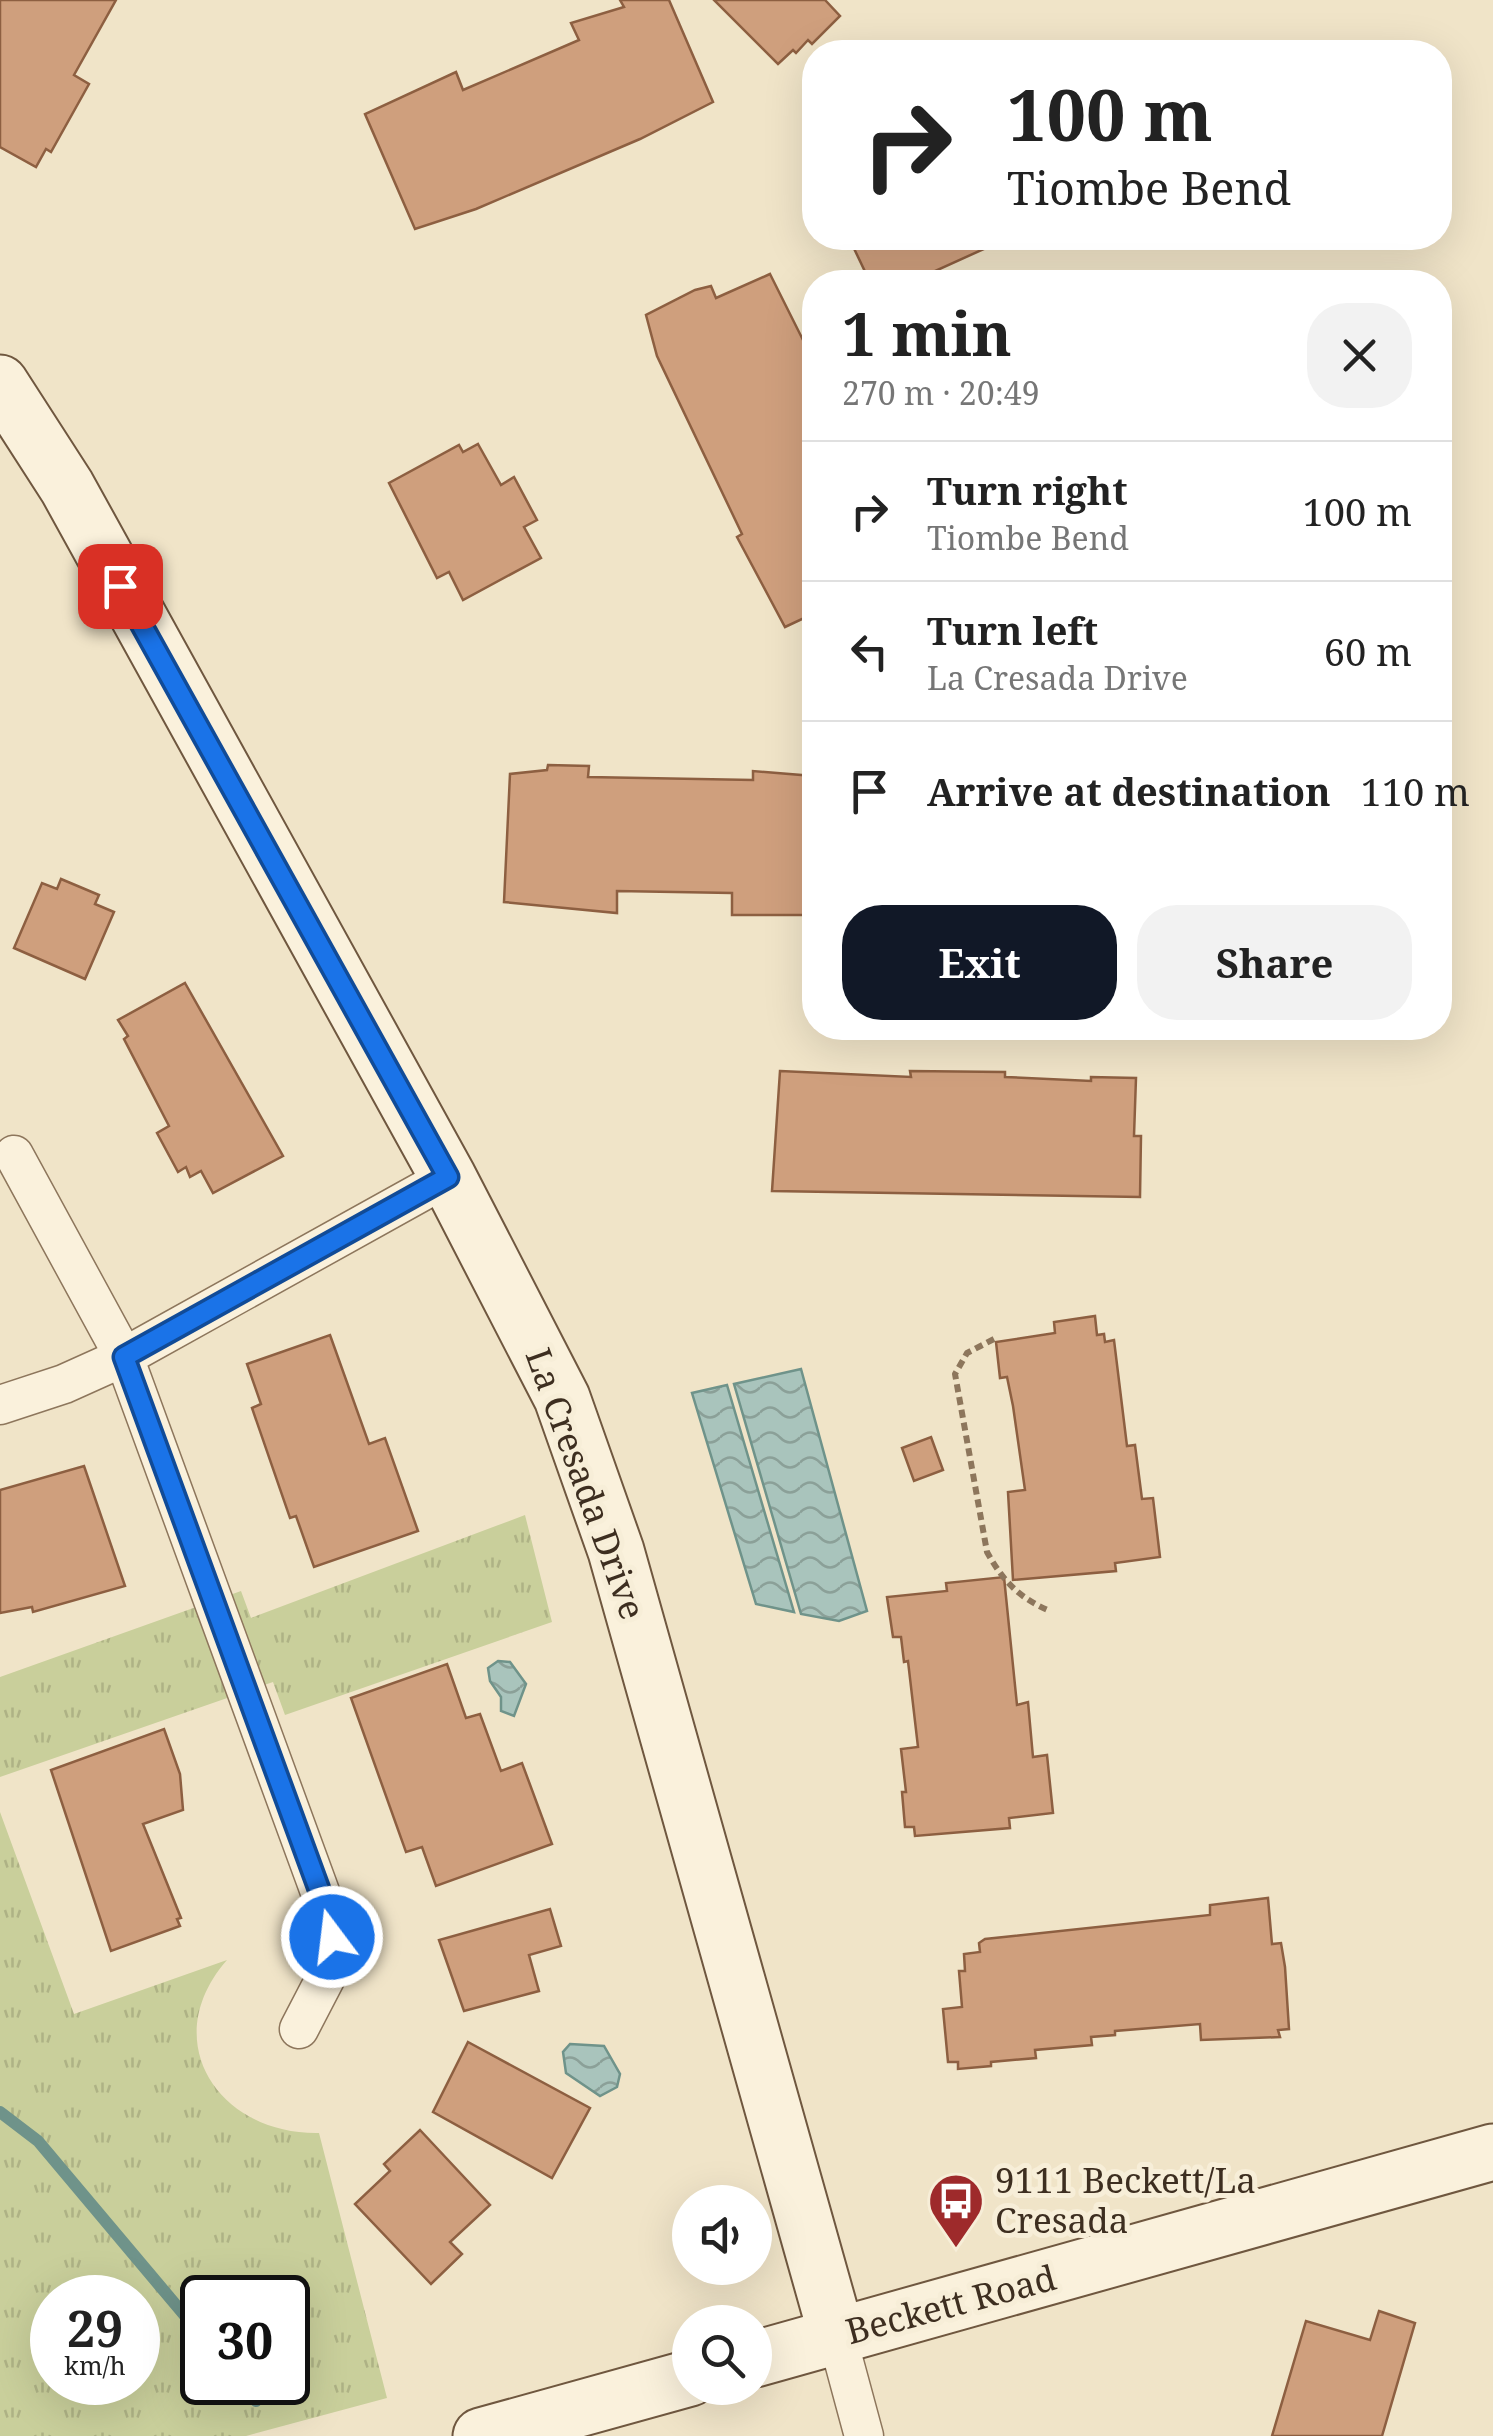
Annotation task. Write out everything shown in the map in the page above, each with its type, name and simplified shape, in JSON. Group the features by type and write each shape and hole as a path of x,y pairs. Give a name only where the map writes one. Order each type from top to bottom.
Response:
{"street":[{"name":"La Cresada Drive","path":"0,384 67,487 448,1177 562,1398 616,1551 836,2336"},
{"path":"14,1155 124,1357 331,1922 326,1977 299,2029"},
{"path":"0,1405 64,1384 124,1357 448,1177"},
{"name":"Beckett Road","path":"772,2354 1493,2152"},
{"path":"836,2336 864,2436"},
{"path":"481,2436 672,2383"}],"path":[{"path":"994,1339 967,1353 955,1374 987,1552 1000,1576 1024,1600 1050,1611"}],"green space":[{"path":"525,1515 552,1622 285,1715 273,1682 0,1777 0,1677 241,1591 251,1618"},
{"path":"0,1812 74,2014 227,1960 206,1991 197,2021 199,2051 209,2078 227,2100 252,2118 283,2129 319,2133 387,2398 246,2436 0,2436"}],"water":[{"path":"801,1369 867,1611 839,1621 801,1614 734,1384"},
{"path":"727,1385 794,1612 756,1604 692,1393"},
{"path":"498,1661 510,1662 526,1684 514,1716 501,1711 501,1697 490,1681 488,1668"},
{"path":"570,2044 604,2046 620,2074 617,2087 600,2096 566,2073 563,2052"}],"building":[{"path":"0,0 116,0 74,75 89,84 51,152 46,149 36,167 0,147"},
{"path":"620,0 669,0 713,102 640,139 476,209 415,229 365,114 456,72 463,90 579,40 571,23 624,7"},
{"path":"714,0 825,0 840,16 816,40 802,40 796,53 793,50 778,64"},
{"path":"855,250 982,250 937,270 864,270"},
{"path":"770,274 802,338 802,619 785,627 737,537 742,534 657,356 646,315 711,286 716,298"},
{"path":"478,444 501,485 514,477 537,520 524,527 541,558 463,600 449,572 437,578 389,483 459,445 463,452"},
{"path":"548,765 589,766 588,777 753,780 753,771 802,775 802,915 732,915 732,893 617,891 617,913 504,902 510,774 547,770"},
{"path":"61,879 99,895 95,904 114,912 85,979 14,948 42,883 57,889"},
{"path":"185,983 283,1156 213,1193 201,1171 190,1177 186,1167 178,1172 157,1133 169,1126 118,1020"},
{"path":"780,1071 911,1077 910,1071 1005,1072 1005,1077 1091,1081 1091,1077 1136,1078 1134,1136 1141,1136 1140,1197 772,1191"},
{"path":"1095,1316 1097,1335 1104,1334 1105,1342 1114,1340 1127,1446 1135,1445 1142,1499 1153,1498 1160,1557 1115,1563 1116,1571 1013,1580 1008,1492 1025,1490 1013,1406 1007,1377 1000,1378 996,1342 1055,1333 1054,1322"},
{"path":"330,1335 369,1444 385,1438 418,1531 314,1567 296,1516 290,1518 252,1408 261,1404 247,1364"},
{"path":"931,1437 943,1470 914,1481 902,1448"},
{"path":"84,1466 125,1586 33,1612 32,1607 0,1613 0,1490"},
{"path":"1004,1577 1017,1705 1028,1702 1033,1757 1047,1755 1053,1813 1009,1818 1010,1828 915,1836 914,1827 905,1827 902,1792 906,1792 901,1749 918,1747 908,1661 904,1662 901,1637 893,1637 887,1597 947,1591 946,1583"},
{"path":"447,1664 466,1718 480,1714 501,1771 522,1763 552,1844 436,1886 422,1847 406,1852 351,1698"},
{"path":"164,1729 180,1774 183,1810 143,1824 181,1918 177,1919 180,1926 111,1951 51,1770"},
{"path":"1268,1898 1272,1944 1281,1943 1285,1967 1289,2029 1278,2030 1280,2037 1201,2040 1200,2024 1115,2031 1115,2035 1091,2037 1092,2045 1035,2050 1036,2058 991,2062 991,2066 958,2069 958,2062 948,2062 943,2009 962,2007 959,1971 965,1971 964,1954 980,1952 979,1943 985,1939 1210,1915 1210,1905"},
{"path":"550,1909 561,1946 529,1955 539,1991 464,2011 439,1940"},
{"path":"468,2042 590,2108 552,2178 433,2112"},
{"path":"420,2130 490,2205 450,2242 462,2254 431,2284 355,2204 390,2171 384,2164"},
{"path":"1379,2311 1415,2323 1382,2436 1272,2436 1306,2321 1370,2340"}],"waterway":[{"path":"0,2112 38,2141 180,2310"}],"place":[{"name":"9111 Beckett/La Cresada","path":"956,2250"}],"route":[{"path":"120,586 448,1177 124,1357 331,1922 332,1937"}]}
